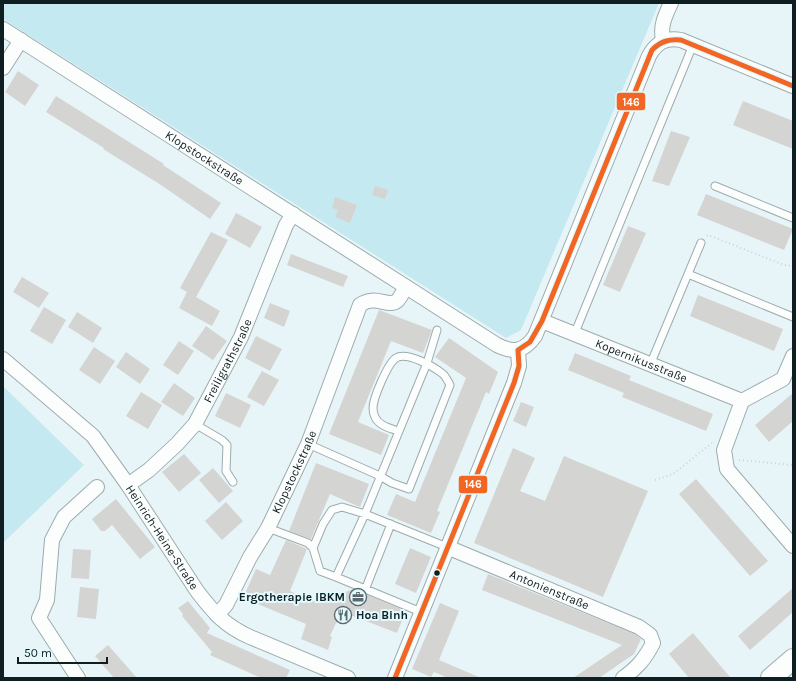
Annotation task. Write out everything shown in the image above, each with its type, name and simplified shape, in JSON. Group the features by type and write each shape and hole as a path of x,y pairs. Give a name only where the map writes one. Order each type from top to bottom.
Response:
{"main road":[{"path":"771,678 793,659"}],"street":[{"path":"663,40 662,25 671,3"},
{"name":"Klopstockstraße","path":"3,29 497,346 505,349 518,350"},
{"path":"395,678 514,383 519,366 518,350 530,344 542,321 652,50 663,40 676,39 793,86"},
{"path":"3,68 21,40"},
{"name":"Freiligrathstraße","path":"128,485 149,470 177,444 195,424 241,337 286,225 292,214"},
{"name":"Klopstockstraße","path":"217,615 226,605 250,557 268,528 308,444 360,305 365,301 371,300 393,303 399,298 406,287"},
{"name":"Kopernikusstraße","path":"542,321 742,401"},
{"path":"793,356 783,379 742,401 724,450 727,469 793,546"},
{"name":"Heinrich-Heine-Straße","path":"3,359 93,436 128,485 197,591 225,624 237,632 348,678"},
{"path":"78,678 39,618 47,600 52,540 64,517 97,487"},
{"name":"Antonienstraße","path":"447,547 640,628 650,635 653,643 647,656 634,670 623,678"}],"lane":[{"path":"574,334 693,45"},
{"path":"715,186 793,218"},
{"path":"650,365 701,243"},
{"path":"688,274 793,317"},
{"path":"336,577 365,514 427,363 437,330"},
{"path":"308,444 380,476 392,483 409,489 450,385 445,375 427,363 404,356 396,358 388,366 373,408 376,418 381,424 398,431"},
{"path":"195,424 222,440 227,445 226,471 233,482"},
{"path":"313,548 323,524 332,510 342,507 365,514 447,547"},
{"path":"365,590 391,524"},
{"path":"268,528 308,543 313,548 320,571 421,612"}],"path":[{"path":"701,243 708,236 784,265 793,266"},
{"path":"655,480 673,474 714,442"},
{"path":"725,459 793,465"}],"shaded area":[{"path":"3,3 659,3 521,330 506,338 3,19"},
{"path":"3,386 84,465 3,543"}],"building":[{"path":"18,71 39,85 25,106 5,92"},
{"path":"56,96 164,164 163,165 221,203 210,219 161,185 46,112"},
{"path":"743,101 793,121 793,149 733,125"},
{"path":"671,131 690,137 669,186 652,181"},
{"path":"375,186 388,190 385,199 372,195"},
{"path":"706,194 793,229 784,250 697,215"},
{"path":"335,197 357,205 350,223 335,217 338,210 332,208"},
{"path":"236,213 262,227 250,248 225,234"},
{"path":"628,226 646,233 620,292 603,285"},
{"path":"211,232 228,240 196,297 220,311 212,326 179,308 187,292 180,288"},
{"path":"291,254 348,276 343,287 287,265"},
{"path":"22,277 49,293 39,308 13,292"},
{"path":"698,295 783,329 774,351 690,316"},
{"path":"270,303 290,311 284,327 264,318"},
{"path":"44,307 66,320 52,344 30,331"},
{"path":"379,310 432,330 423,353 391,341 358,422 389,435 381,455 329,434"},
{"path":"77,312 102,328 93,343 68,327"},
{"path":"206,326 227,341 213,360 192,346"},
{"path":"256,336 282,349 270,371 245,358"},
{"path":"449,338 498,372 489,394 486,392 437,511 440,512 431,533 387,515 396,494 415,502 466,378 435,357"},
{"path":"179,341 194,351 178,375 163,365"},
{"path":"94,347 115,361 100,384 79,370"},
{"path":"126,352 150,369 140,384 116,367"},
{"path":"575,353 631,376 629,380 713,414 706,431 622,397 624,393 568,370"},
{"path":"262,371 279,380 264,406 247,397"},
{"path":"174,383 195,398 183,416 161,402"},
{"path":"141,392 162,405 148,429 126,416"},
{"path":"226,393 251,405 240,428 215,416"},
{"path":"793,393 793,421 769,442 755,425"},
{"path":"521,402 534,407 526,427 513,421"},
{"path":"513,448 535,458 520,491 545,501 564,456 648,491 603,597 474,543"},
{"path":"184,454 201,473 179,492 162,472"},
{"path":"316,463 369,484 360,507 330,494 311,539 289,531"},
{"path":"213,468 233,491 219,503 199,480"},
{"path":"696,479 768,561 750,576 679,494"},
{"path":"116,499 155,547 140,559 112,525 105,531 101,531 92,519"},
{"path":"226,502 243,521 222,540 205,521"},
{"path":"286,540 307,549 290,591 318,603 353,589 406,611 397,633 353,616 336,623 330,636 332,637 328,650 301,639 306,624 243,598 256,569 270,575"},
{"path":"410,548 431,557 416,593 395,584"},
{"path":"73,549 91,550 89,579 71,578"},
{"path":"488,574 635,634 641,639 634,654 599,678 573,678 622,645 482,590"},
{"path":"80,587 99,589 96,619 77,617"},
{"path":"793,588 793,612 750,650 738,636"},
{"path":"188,601 210,628 207,633 290,670 286,678 261,678 210,655 212,652 182,616 183,614 178,608"},
{"path":"440,603 459,611 439,660 481,678 448,678 434,672 431,677 412,669"},
{"path":"693,633 731,678 689,678 669,654"},
{"path":"108,645 137,678 114,678 95,656"}],"transit line":[{"name":"146","path":"395,678 514,383 519,366 518,350 530,342 542,321 652,50 665,41 681,40 793,86"}],"place":[{"name":"Ergotherapie IBKM","path":"358,597"},
{"name":"Hoa Binh","path":"343,615"}]}
